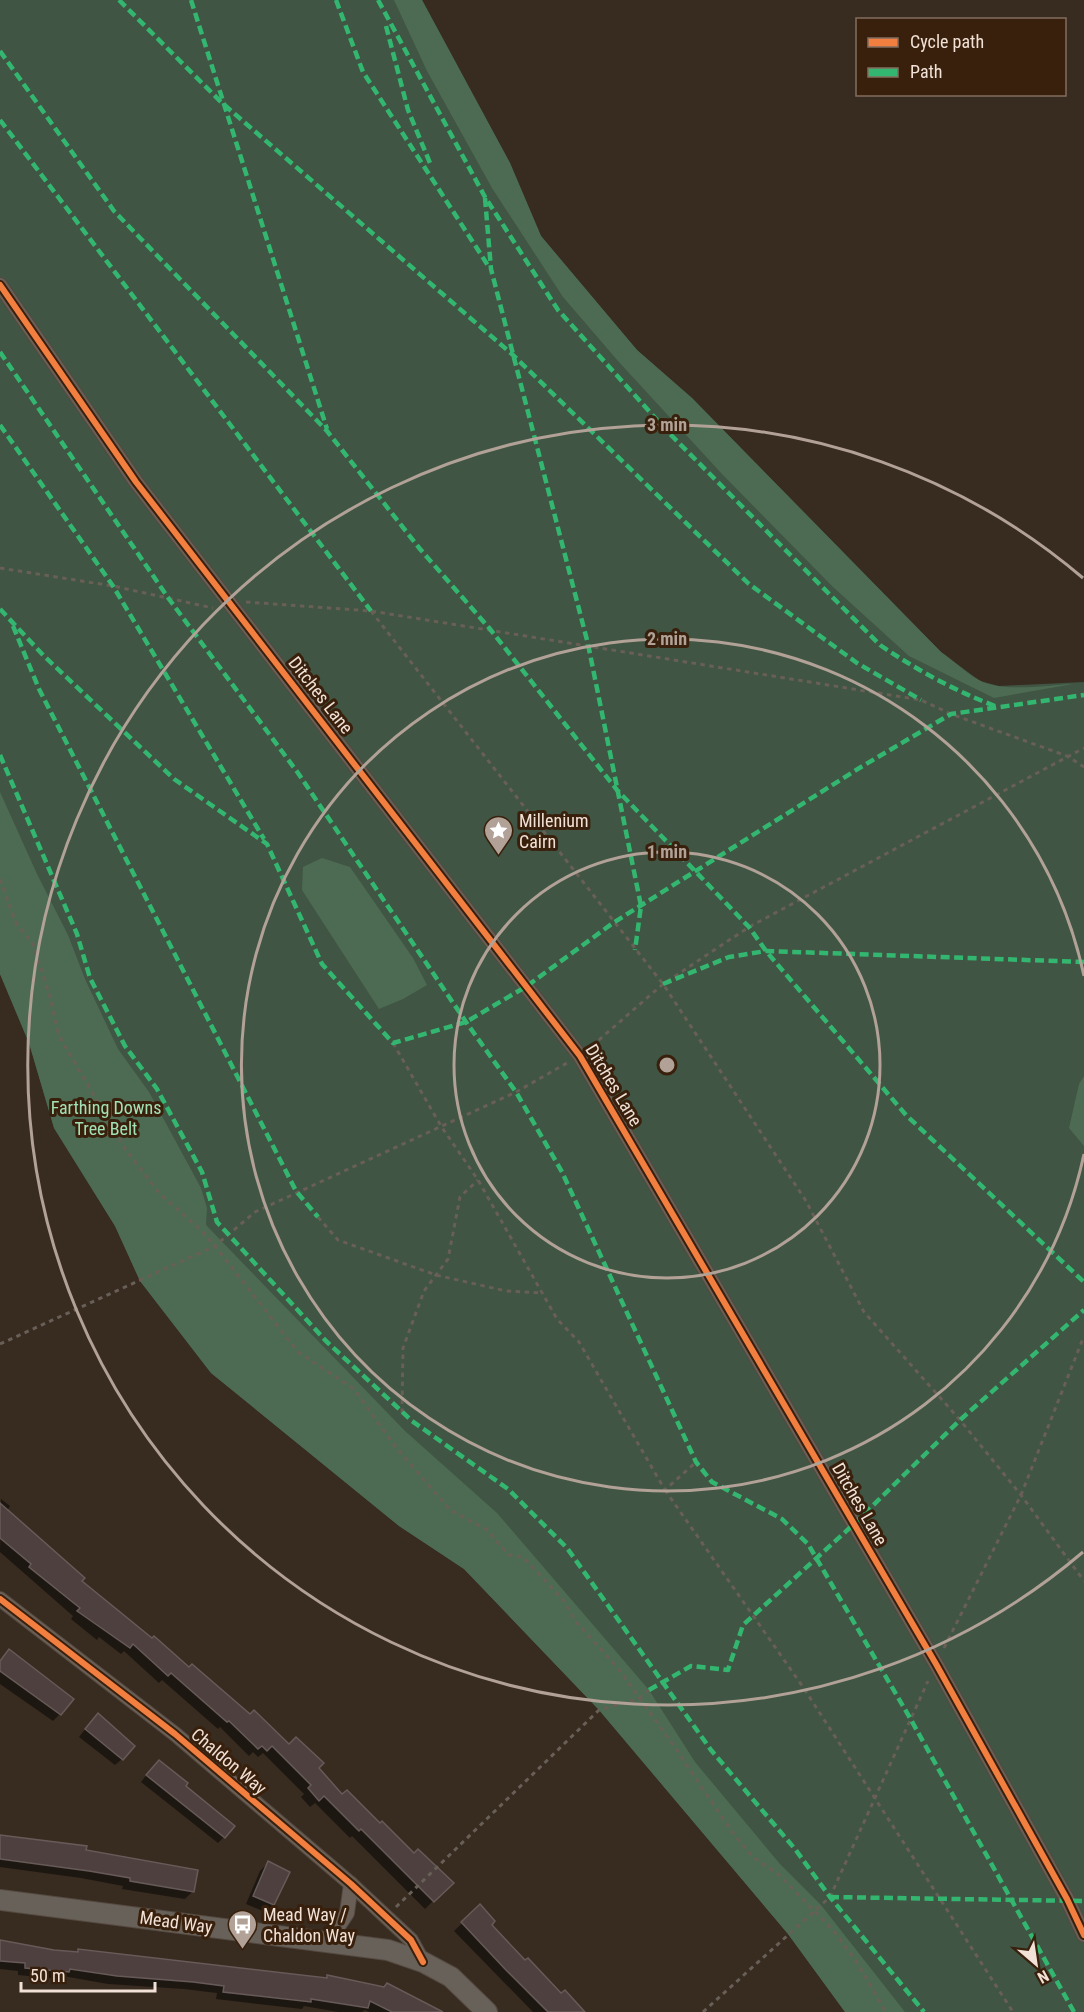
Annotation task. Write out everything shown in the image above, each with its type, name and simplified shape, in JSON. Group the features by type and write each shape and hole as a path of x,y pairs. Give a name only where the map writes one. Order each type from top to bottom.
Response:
{"street":[{"name":"Ditches Lane","path":"0,285 136,482 580,1056 936,1664 1067,1899 1084,1935"},
{"name":"Chaldon Way","path":"0,1599 175,1734 351,1884 411,1940 423,1962"},
{"path":"327,1943 347,1913 351,1884"},
{"name":"Mead Way","path":"0,1900 388,1950 423,1962"},
{"path":"423,1962 451,1977 487,2012"}],"path":[{"path":"0,568 112,586 208,609 231,606 250,600 371,611 921,700 951,714 1068,756 1084,767"},
{"path":"371,611 568,866 663,984 806,1201 864,1312 960,1420 1022,1495 1084,1581"},
{"path":"0,1344 215,1246 255,1212 516,1092 580,1056 663,984 748,927 1084,748"},
{"path":"0,879 16,923 33,944 49,993 59,1036 126,1150 160,1194 202,1231 298,1352 354,1389 394,1445 450,1510 486,1529 509,1555 523,1557 563,1600 576,1622 617,1667 638,1699 680,1753 732,1832 752,1856 779,1875 833,1929 885,2012"},
{"path":"393,1043 441,1126 478,1180 557,1318 579,1342 665,1490 760,1624 1013,2012"},
{"path":"402,1413 403,1348 424,1291 448,1259 460,1197 478,1180"},
{"path":"318,1217 338,1240 436,1275 506,1291 543,1293"},
{"path":"703,2012 830,1897 936,1664 1022,1495 1084,1336"},
{"path":"665,1490 696,1462"},
{"path":"386,1916 599,1710 638,1699 649,1690"}],"green space":[{"path":"0,0 422,0 510,163 541,236 637,350 692,398 941,652 980,681 999,686 1084,682 1084,2012 845,2012 788,1934 599,1710 464,1569 399,1526 211,1373 140,1281 115,1226 54,1128 29,1043 0,974"},
{"path":"394,0 422,0 510,163 541,236 637,350 692,398 941,652 988,684 1025,687 1073,684 994,698 909,656 833,587 722,474 618,361 563,297 492,188 427,71"},
{"name":"Farthing Downs Tree Belt","path":"0,792 68,935 85,979 118,1049 149,1092 201,1188 207,1208 206,1225 405,1431 497,1513 649,1690 695,1762 780,1864 821,1905 905,2012 845,2012 788,1934 599,1710 464,1569 399,1526 211,1373 140,1281 115,1226 54,1128 29,1043 0,974"},
{"path":"322,858 350,867 413,958 427,985 379,1009 302,890 303,867"},
{"path":"1084,1076 1084,1146 1069,1128 1079,1084"}],"building":[{"path":"0,1503 85,1578 82,1581 152,1638 154,1636 189,1667 192,1664 250,1714 254,1710 289,1744 296,1737 324,1763 319,1768 342,1794 347,1790 414,1853 418,1849 454,1883 434,1902 361,1829 359,1831 324,1796 319,1801 308,1788 311,1785 272,1746 267,1751 262,1746 258,1749 229,1721 227,1722 171,1673 168,1676 133,1644 130,1648 77,1611 80,1608 29,1567 31,1564 0,1538"},
{"path":"9,1649 74,1699 61,1715 0,1671 0,1661"},
{"path":"98,1713 135,1746 123,1760 85,1729"},
{"path":"159,1760 188,1783 186,1786 235,1826 225,1838 146,1775"},
{"path":"0,1835 87,1846 86,1850 198,1870 194,1892 89,1871 0,1859"},
{"path":"268,1861 290,1872 274,1905 253,1896"},
{"path":"480,1904 495,1921 492,1925 525,1960 528,1958 561,1993 565,1990 585,2012 548,2012 505,1969 461,1922"},
{"path":"0,1940 54,1950 78,1952 78,1949 327,1978 327,1975 384,1987 387,1983 443,2012 392,2012 370,2001 368,2008 311,1999 311,2002 223,1992 224,1986 193,1982 117,1976 70,1969 69,1972 25,1968 25,1963 0,1961"}],"marked path":[{"path":"119,0 221,102 513,355 749,584 857,663 921,700"},
{"path":"191,0 327,429"},
{"path":"336,0 363,72 489,267"},
{"path":"378,0 485,197 558,310 666,430 880,645 936,679 995,706"},
{"path":"386,26 408,110 430,163"},
{"path":"0,51 114,211 327,431 420,549 490,629 617,790 749,927 766,951 906,1115 1084,1282"},
{"path":"0,120 371,611"},
{"path":"485,198 491,269 588,644 641,906 635,950"},
{"path":"0,352 169,599 298,773 516,1092 562,1172 696,1462 712,1482 782,1519 808,1544 910,1718 1074,2012"},
{"path":"0,425 113,586 264,839"},
{"path":"0,609 44,656 174,779 267,844 322,964 393,1043 466,1022 527,986 613,923 861,767 951,714 1084,695"},
{"path":"13,626 39,689 296,1191 318,1217"},
{"path":"0,755 77,934 90,978 125,1046 157,1089 202,1172 217,1222 326,1341 412,1421 508,1489 567,1548 711,1750 795,1849 830,1897 924,2012"},
{"path":"663,984 729,957 766,951 1084,962"},
{"path":"649,1690 691,1666 728,1670 743,1625 854,1524 960,1420 1084,1310"},
{"path":"830,1897 1084,1901"}],"cycle path":[{"path":"0,285 136,482 580,1056 936,1664 1067,1899 1084,1935"},
{"path":"0,1599 175,1734 351,1884 411,1940 423,1962"}],"place":[{"name":"Millenium Cairn","path":"498,856"},
{"name":"Mead Way / Chaldon Way","path":"242,1950"}]}
